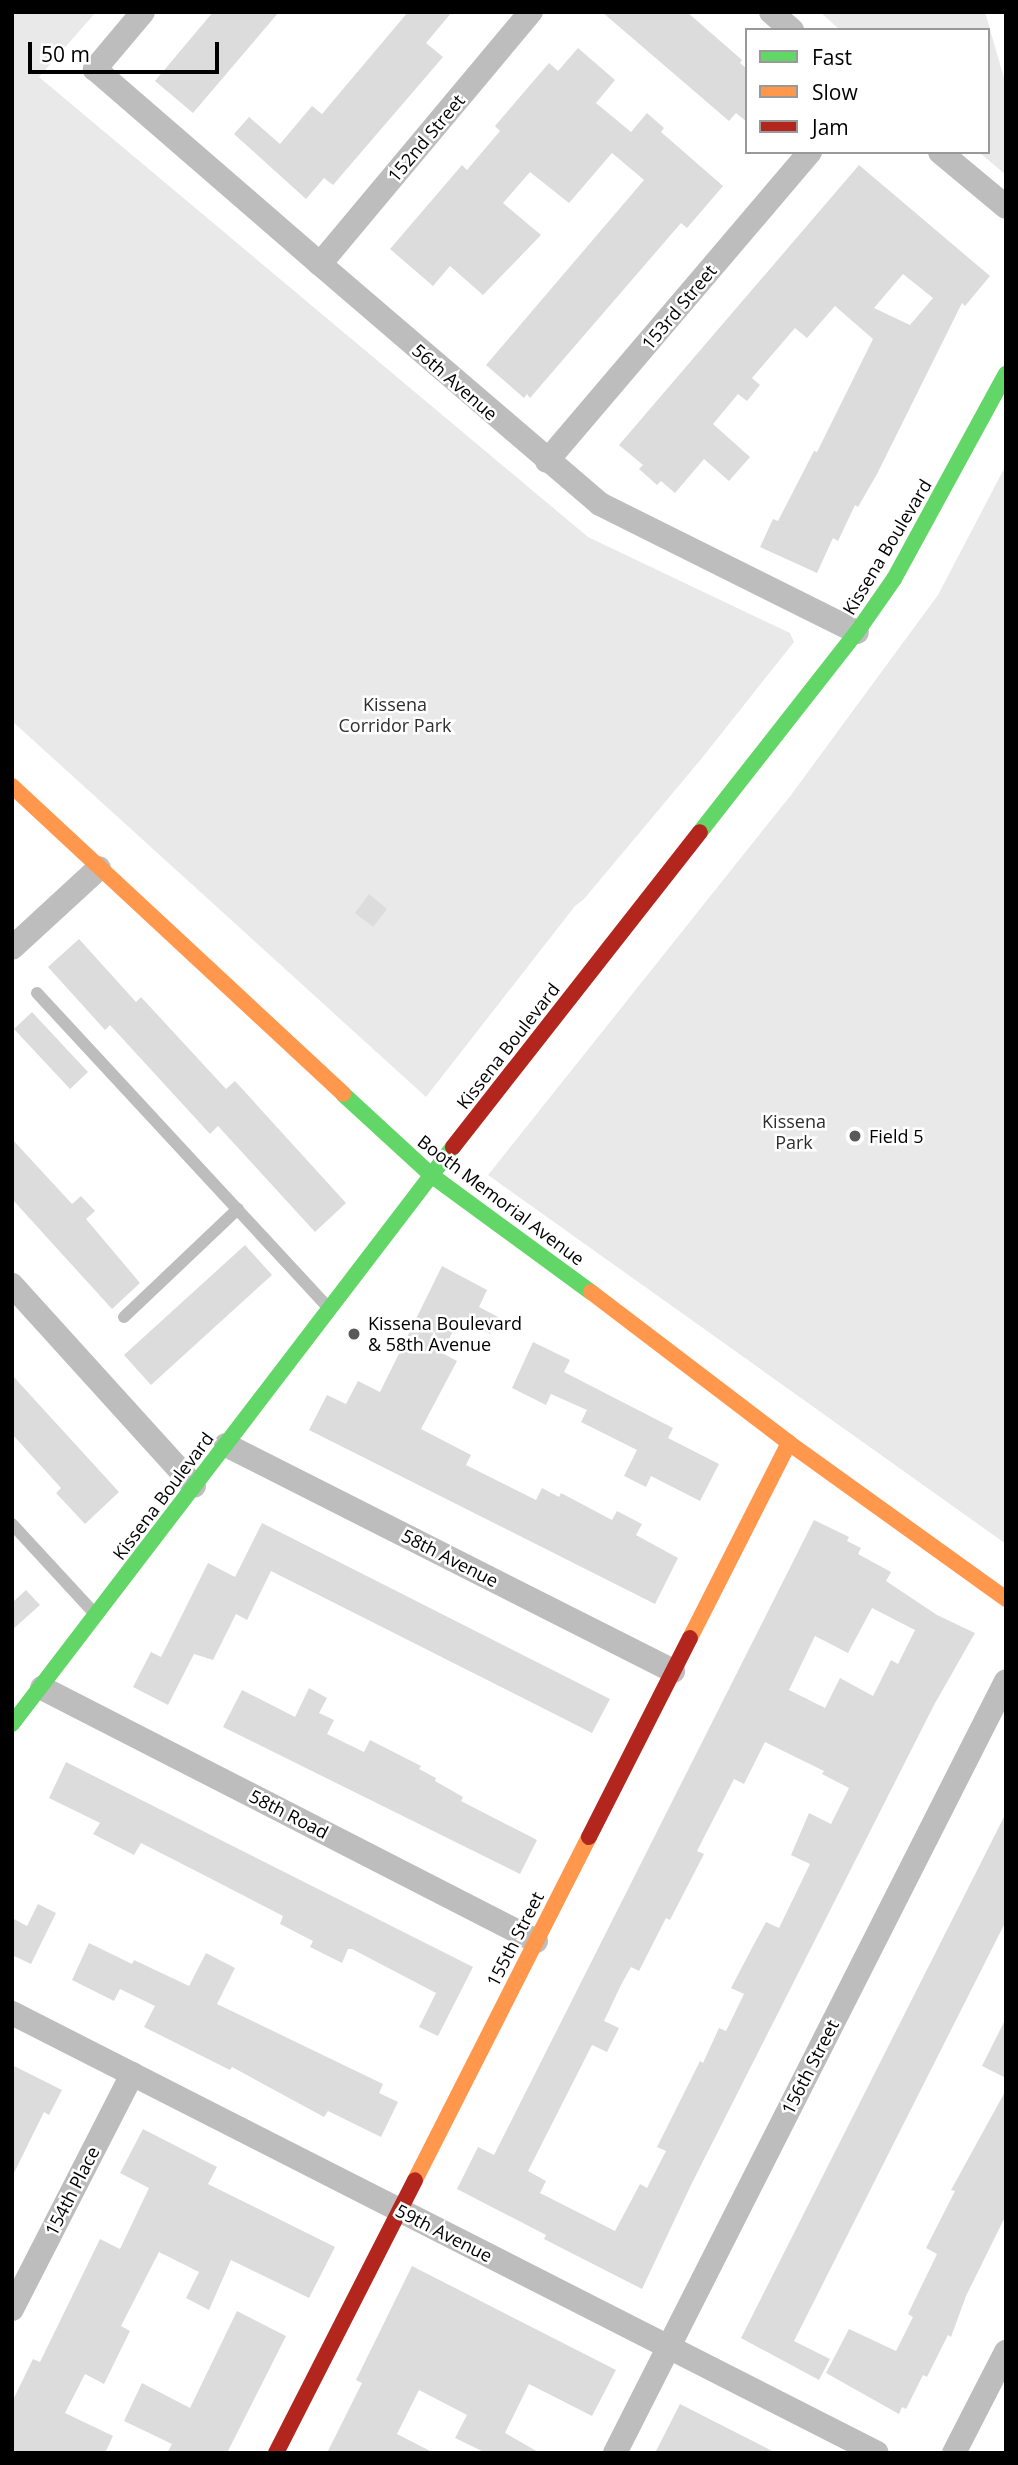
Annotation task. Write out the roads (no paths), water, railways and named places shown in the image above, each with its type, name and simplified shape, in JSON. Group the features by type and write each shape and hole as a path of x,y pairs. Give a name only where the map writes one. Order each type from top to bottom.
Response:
{"street":[{"name":"56th Avenue","path":"143,12 95,69 600,504 857,632"},
{"name":"152nd Street","path":"320,264 531,12"},
{"path":"771,12 790,28"},
{"name":"153rd Street","path":"547,461 808,154"},
{"path":"942,154 1006,206"},
{"name":"Kissena Boulevard","path":"12,1724 431,1175 857,632 894,579 1006,374"},
{"name":"Booth Memorial Avenue","path":"12,786 431,1175 625,1317 789,1443 1006,1599"},
{"path":"12,948 99,869"},
{"path":"12,1285 194,1486"},
{"name":"155th Street","path":"276,2453 789,1443"},
{"name":"58th Avenue","path":"226,1445 673,1671"},
{"name":"156th Street","path":"615,2453 1006,1681"},
{"name":"58th Road","path":"42,1688 536,1941"},
{"name":"59th Avenue","path":"12,2013 877,2453"},
{"name":"154th Place","path":"12,2309 132,2074"},
{"path":"954,2453 1006,2351"}],"lane":[{"path":"37,993 330,1308"},
{"path":"124,1317 238,1209"},
{"path":"12,1524 96,1616"}],"place":[{"name":"Field 5","path":"855,1136"},
{"name":"Kissena Boulevard & 58th Avenue","path":"354,1334"}],"park label":[{"name":"Kissena Corridor Park","path":"395,715"},
{"name":"Kissena Park","path":"794,1132"}]}
